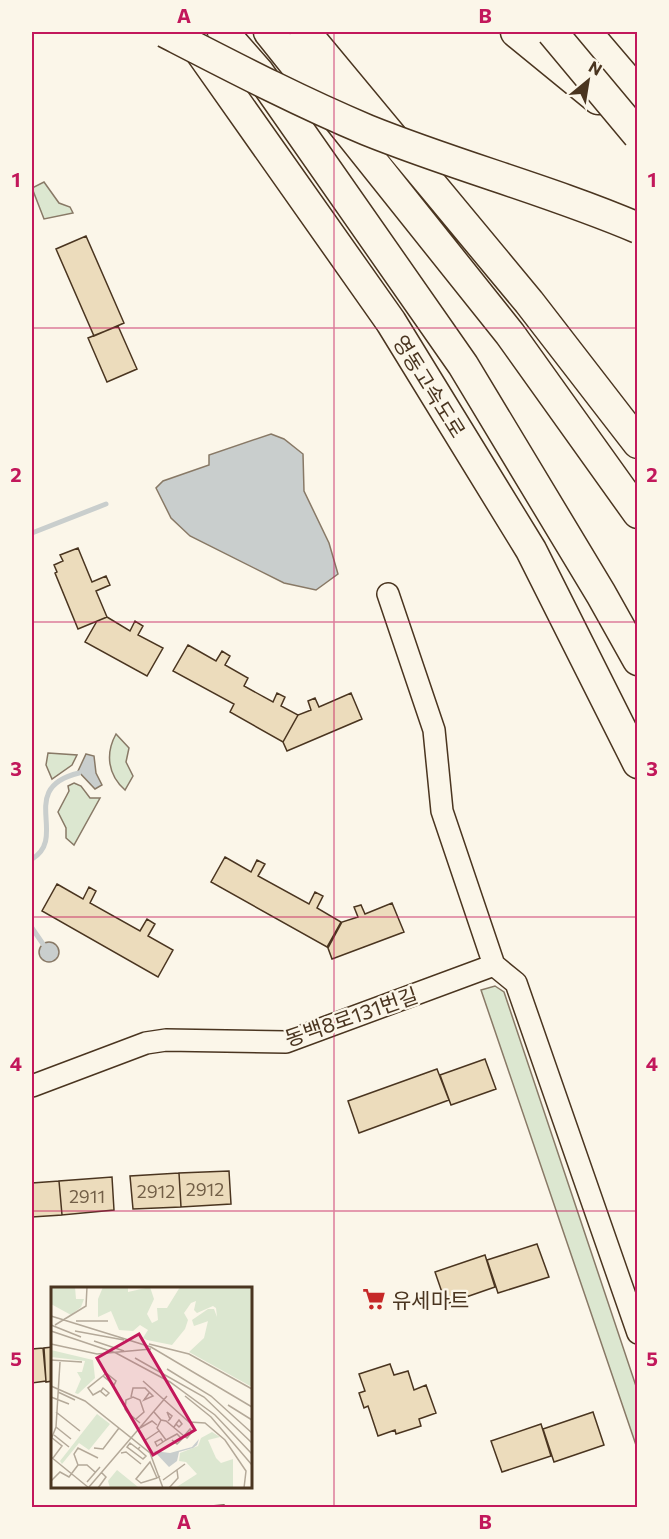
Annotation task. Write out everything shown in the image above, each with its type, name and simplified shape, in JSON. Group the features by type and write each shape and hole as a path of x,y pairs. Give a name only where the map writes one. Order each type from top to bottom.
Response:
{"highway":[{"path":"165,32 296,98 368,130 596,210 638,228"},
{"name":"영동고속도로","path":"187,32 266,141 403,341 531,550 638,763"},
{"name":"영동고속도로","path":"223,32 259,73 463,365 602,594 638,660"},
{"path":"269,32 510,334 638,513"},
{"path":"305,32 529,302 638,443"},
{"path":"516,32 638,131"},
{"path":"552,32 638,135"},
{"path":"586,32 638,93"}],"street":[{"path":"388,594 434,730 442,811 495,965 516,983 638,1333"},
{"name":"동백8로131번길","path":"32,1086 146,1043 166,1040 286,1042 495,965"}],"green space":[{"path":"44,182 59,203 70,207 73,213 44,219 32,188"},
{"path":"116,734 129,748 126,762 133,776 125,790 115,778 110,764 110,749"},
{"path":"48,753 77,755 72,765 52,779 46,765"},
{"path":"74,783 81,786 90,798 100,798 74,845 66,838 66,828 58,812 69,791 68,786"},
{"path":"495,986 504,992 637,1389 637,1448 481,990"}],"shaded area":[{"path":"271,434 284,439 303,454 304,491 329,543 338,574 316,590 284,583 190,536 171,518 156,488 163,481 209,465 209,455"},
{"path":"86,754 94,756 96,773 102,785 95,789 78,771"},
{"path":"45,942 53,942 59,948 59,956 53,962 45,962 39,956 39,948"}],"building":[{"path":"86,236 124,323 94,336 56,249"},
{"path":"118,326 137,369 107,382 88,338"},
{"path":"78,548 92,582 106,576 110,585 96,591 107,617 78,629 55,573 57,572 54,565 63,561 60,555"},
{"path":"107,617 130,631 135,621 143,626 138,635 163,648 147,676 85,642 97,621"},
{"path":"188,645 216,661 222,651 230,656 225,665 248,678 244,686 273,702 277,693 285,697 281,706 298,715 283,742 230,712 234,704 173,671"},
{"path":"351,693 362,719 287,751 283,742 298,715 311,710 308,701 315,698 319,707"},
{"path":"225,857 251,872 257,860 265,864 258,876 309,904 315,892 323,896 317,908 341,922 327,947 211,882"},
{"path":"57,884 83,899 89,887 96,891 90,903 140,931 147,919 155,924 148,936 173,950 158,977 42,911"},
{"path":"392,903 404,932 332,959 328,948 342,922 358,917 354,907 361,905 365,914"},
{"path":"485,1059 496,1089 451,1105 440,1075"},
{"path":"437,1069 449,1100 359,1133 348,1101"},
{"path":"229,1171 231,1204 181,1207 179,1173"},
{"path":"179,1173 181,1207 133,1209 130,1176"},
{"path":"112,1177 114,1210 62,1215 59,1181"},
{"path":"59,1181 62,1215 32,1217 32,1183"},
{"path":"537,1244 549,1277 498,1293 487,1260"},
{"path":"485,1255 495,1287 446,1304 435,1272"},
{"path":"51,1347 51,1381 46,1382 44,1348"},
{"path":"43,1348 46,1381 32,1383 32,1349"},
{"path":"390,1364 394,1375 408,1371 414,1390 426,1385 436,1413 419,1419 421,1426 396,1434 395,1430 378,1436 368,1406 364,1408 359,1393 365,1391 359,1374"},
{"path":"593,1412 604,1445 554,1462 543,1429"},
{"path":"541,1424 551,1456 502,1472 491,1441"},
{"path":"224,1505 225,1508 182,1508"}],"waterway":[{"path":"32,533 106,504"},
{"path":"32,859 42,850 46,838 46,801 50,790 60,780 79,773"},
{"path":"32,928 43,944"}],"place":[{"name":"유세마트","path":"374,1299"}]}
